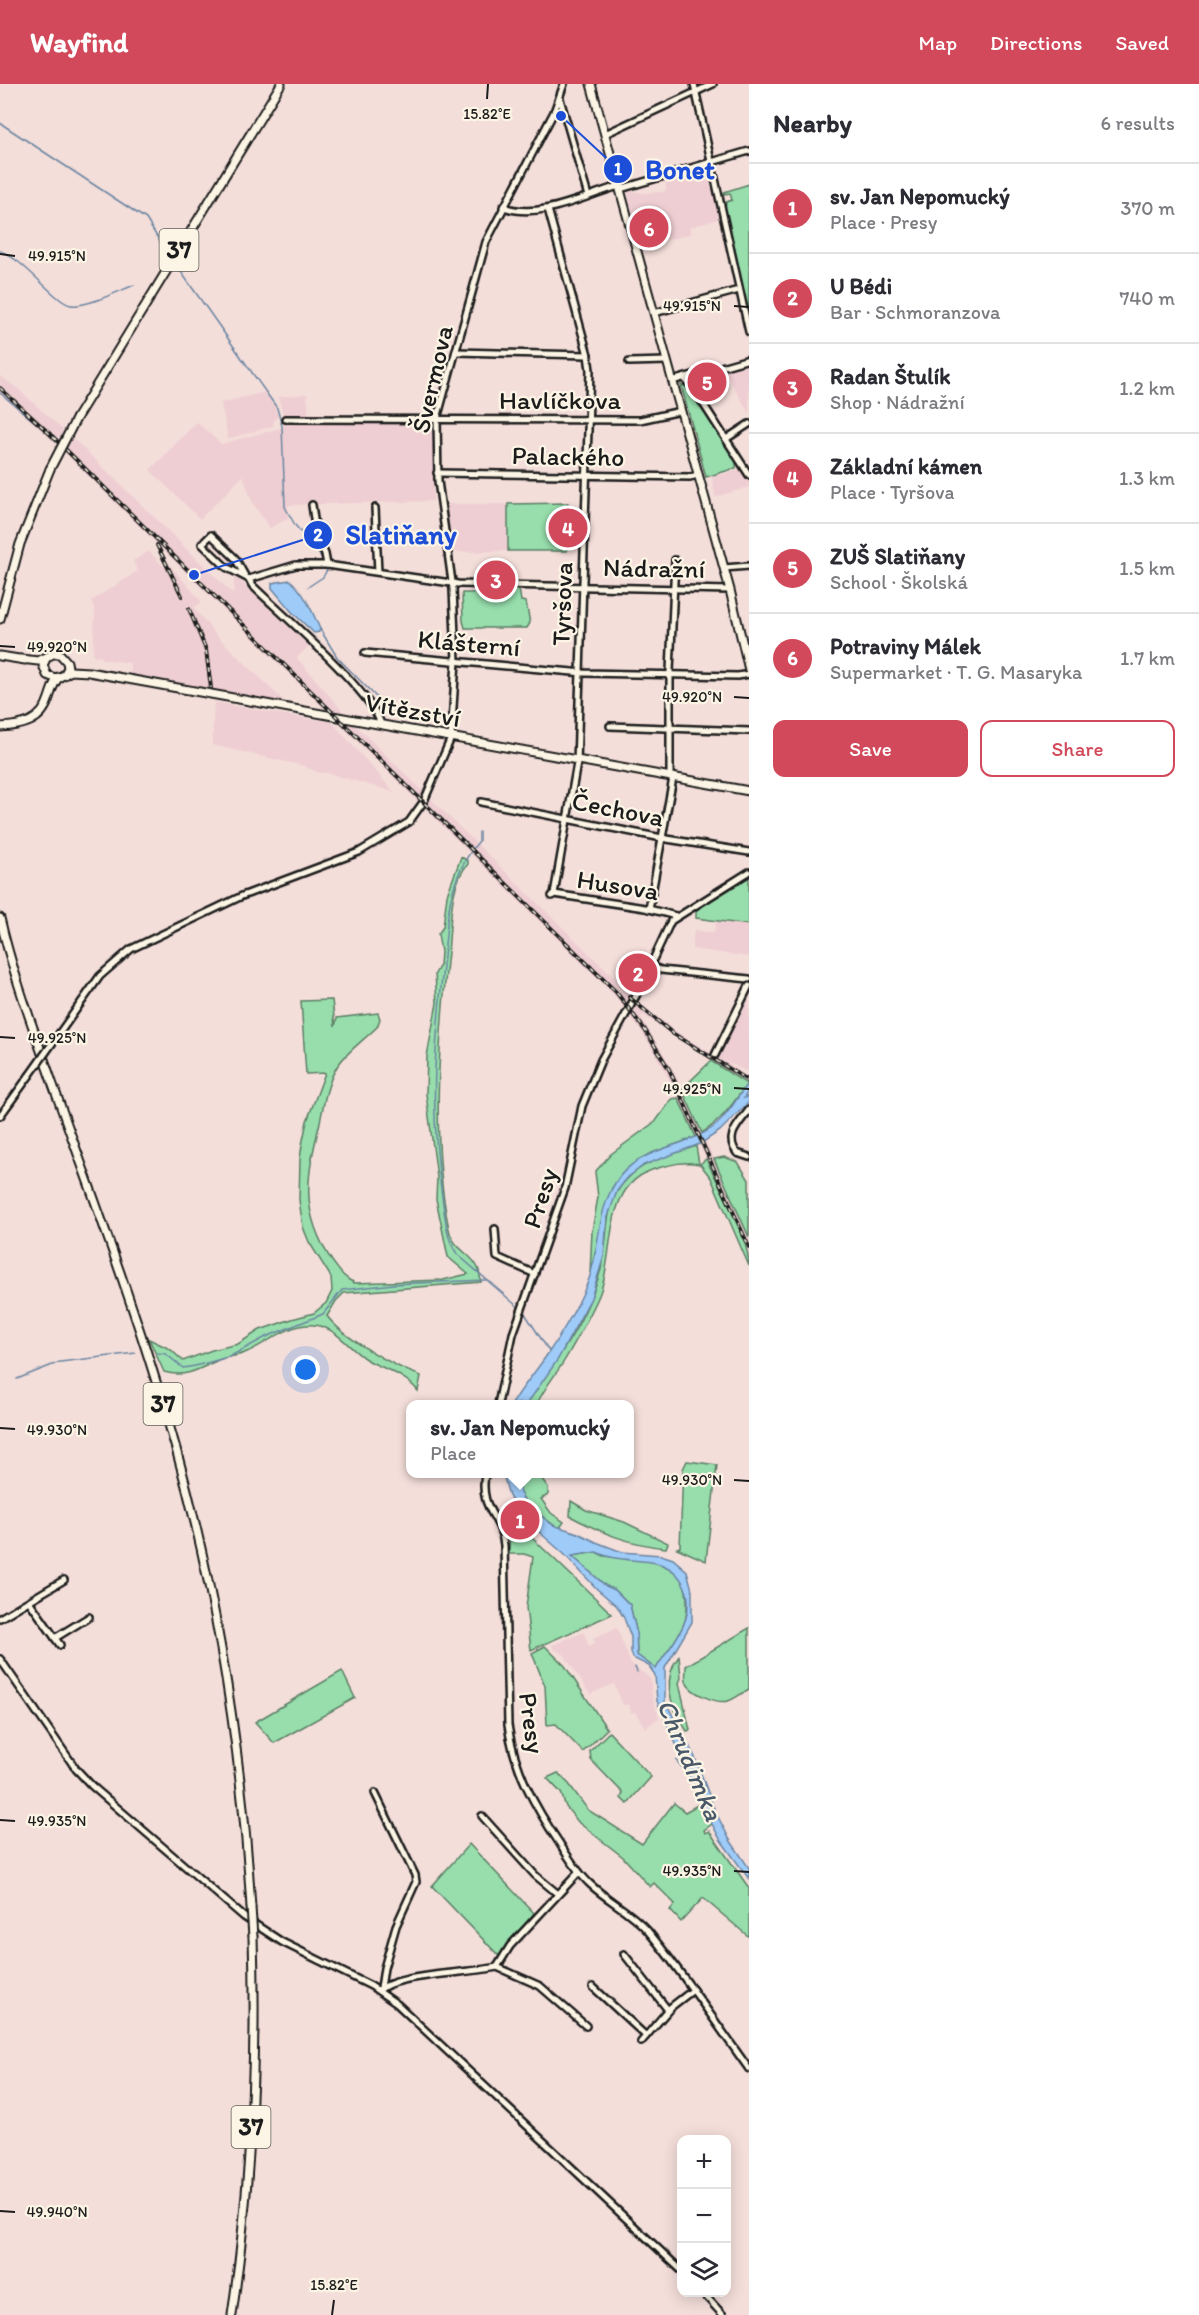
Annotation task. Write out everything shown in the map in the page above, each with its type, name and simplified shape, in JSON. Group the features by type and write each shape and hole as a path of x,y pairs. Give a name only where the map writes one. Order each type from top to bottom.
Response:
{"main road":[{"name":"37","path":"0,619 22,538 50,469 77,417 281,84"},
{"path":"591,84 724,568 749,672"},
{"path":"21,660 38,661 57,654 64,657 71,667 89,672"},
{"path":"0,656 36,663 53,678 71,671 89,672"},
{"path":"47,657 43,663 50,682 49,699"},
{"path":"1,726 28,723 42,713 54,683 68,668 67,662"},
{"name":"Vítězství","path":"89,672 749,792"},
{"name":"37","path":"0,918 23,999 153,1372 191,1504 215,1610 230,1696 243,1803 251,1907 254,2027 251,2124 244,2218 232,2315"}],"street":[{"name":"Švermova","path":"0,1116 100,976 131,949 242,896 366,849 412,820 430,787 451,738 456,661 452,583 437,473 437,419 484,248 560,99 564,84"},
{"path":"694,84 749,332"},
{"path":"605,134 713,84"},
{"path":"560,99 588,196"},
{"path":"503,207 513,210 548,209 749,152"},
{"name":"Tyršova","path":"548,209 588,356 577,761 553,895"},
{"path":"654,313 739,290"},
{"path":"456,352 588,356"},
{"path":"672,381 749,359"},
{"path":"629,362 667,362"},
{"path":"684,378 749,475"},
{"name":"Havlíčkova","path":"285,419 643,420 681,411"},
{"path":"726,439 749,423"},
{"name":"Palackého","path":"437,473 690,477 698,475"},
{"path":"312,505 316,533 327,565"},
{"path":"375,508 378,572"},
{"path":"247,578 226,567 202,544 211,535 235,558 252,585 360,691 377,712 381,725"},
{"path":"649,909 671,778 670,675 675,560"},
{"name":"Nádražní","path":"247,578 297,565 327,565 452,583 729,590"},
{"path":"724,568 749,566"},
{"name":"Klášterní","path":"365,653 579,672 739,676 749,672"},
{"path":"610,726 749,731"},
{"name":"Čechova","path":"481,802 662,838 749,852"},
{"path":"676,916 749,872"},
{"name":"Husova","path":"553,895 649,909 676,916"},
{"name":"Presy","path":"499,1400 513,1334 565,1188 587,1092 650,966 667,926 676,916"},
{"path":"650,966 661,970 749,979"},
{"path":"715,1055 749,986"},
{"path":"749,1110 734,1129 731,1139 737,1153 749,1156"},
{"path":"495,1229 498,1258 535,1274"},
{"name":"Presy","path":"485,1478 485,1500 500,1529 504,1545 506,1697 511,1742 534,1805 579,1872 594,1888 634,1916 649,1933 749,2069"},
{"path":"0,1618 64,1580"},
{"path":"29,1601 60,1645"},
{"path":"55,1638 89,1617"},
{"path":"0,1659 76,1768 118,1809 232,1907 269,1934 380,1990 677,2267"},
{"path":"375,1793 416,1882 396,1926 380,1990"},
{"path":"482,1816 535,1875 558,1894"},
{"path":"497,1967 510,1946 579,1872"},
{"path":"624,1954 668,2010"},
{"path":"380,1990 408,1980 497,1967 540,1986 586,2026"},
{"path":"593,1987 646,2036"},
{"path":"641,2042 668,2010 693,1990"},
{"path":"707,2297 723,2315"}],"shaded area":[{"path":"708,167 719,219 690,227 690,234 655,243 654,241 661,239 663,234 657,213 634,218 627,190 642,193 663,192 666,190 666,183 652,183"},
{"path":"749,362 749,413 728,377 701,394 691,379"},
{"path":"0,376 18,389 84,449 232,593 234,578 239,579 309,646 297,658 352,722 642,1005 674,1030 717,1057 749,998 749,1070 745,1071 721,1059 749,1077 749,1085 643,1015 641,1017 672,1068 745,1226 749,1237 749,1257 738,1228 665,1071 642,1032 613,994 48,436 0,393"},
{"path":"265,392 279,417 275,418 273,426 228,439 221,403"},
{"path":"307,394 309,417 284,417 278,397"},
{"path":"285,421 434,422 433,501 288,505 288,518 270,528 253,504 243,476 200,519 150,470 197,422 221,444 284,427"},
{"path":"741,469 749,481 749,487 715,497 712,477"},
{"path":"446,504 508,504 508,551 452,552"},
{"path":"149,551 162,565 168,563 202,602 194,608 216,635 287,704 130,675 130,663 102,659 102,657 93,655 95,610 91,601 138,571 133,561"},
{"path":"214,702 331,721 394,792 327,773 319,773 304,766 212,745"},
{"path":"716,921 749,925 749,957 692,949 694,930 714,933"},
{"path":"617,1628 631,1664 651,1679 652,1696 659,1718 645,1728 635,1712 631,1713 629,1705 623,1705 614,1684 590,1694 565,1655 554,1649 552,1645 584,1632 589,1647 595,1644 593,1638"}],"green space":[{"path":"749,184 749,318 725,209 726,202 732,200 730,193 724,194 724,192"},
{"path":"681,385 691,388 736,459 736,468 706,477"},
{"path":"568,503 567,551 508,551 508,504"},
{"path":"508,589 519,589 521,601 526,602 530,623 527,628 465,628 462,593 508,593"},
{"path":"461,857 468,861 468,864 457,883 452,906 442,1020 438,1126 443,1196 449,1229 454,1242 475,1263 481,1282 344,1293 327,1316 335,1325 370,1351 421,1376 418,1391 401,1377 361,1356 329,1329 313,1325 293,1328 247,1352 220,1359 191,1372 171,1374 164,1372 149,1339 170,1349 183,1361 212,1350 238,1344 260,1330 314,1313 326,1303 332,1291 331,1277 309,1242 303,1227 299,1200 302,1145 307,1121 325,1073 306,1074 301,1001 332,1000 335,1026 337,1018 378,1013 380,1019 377,1027 338,1065 331,1078 312,1159 309,1177 310,1209 321,1243 332,1261 345,1277 355,1283 443,1280 468,1274 448,1257 436,1199 437,1177 426,1094 427,1056 437,1003 435,974 440,965 441,952 438,934 443,927 447,895"},
{"path":"749,877 749,925 696,918 696,910"},
{"path":"711,1061 747,1084 722,1117 702,1133 682,1089"},
{"path":"678,1098 696,1137 638,1160 622,1174 612,1188 590,1273 592,1231 598,1197 595,1172 611,1154 656,1121 672,1099"},
{"path":"696,1146 699,1164 678,1163 658,1168 640,1176 627,1188 614,1220 600,1293 566,1358 539,1400 529,1400 570,1338 588,1304 604,1257 613,1200 619,1189 634,1172 659,1159"},
{"path":"724,1157 738,1162 749,1180 749,1237 714,1159"},
{"path":"706,1159 739,1227 748,1254 749,1266 711,1178 700,1164"},
{"path":"687,1461 717,1465 706,1561 677,1548 680,1547 683,1469"},
{"path":"518,1478 541,1478 548,1487 548,1495 541,1499 551,1513 564,1522 559,1529 527,1505 520,1493"},
{"path":"571,1501 586,1510 624,1522 668,1543 666,1548 627,1541 604,1533 570,1516"},
{"path":"519,1528 612,1614 531,1650 526,1607 533,1557 524,1554 509,1554 510,1529"},
{"path":"596,1552 604,1556 658,1563 679,1576 685,1588 687,1614 676,1640 656,1669 637,1655 636,1630 630,1605 572,1556"},
{"path":"749,1628 749,1689 728,1701 717,1701 692,1690 686,1681 686,1666"},
{"path":"545,1646 565,1666 607,1729 583,1752 556,1724 547,1725 545,1686 532,1653"},
{"path":"679,1656 681,1678 679,1683 690,1730 687,1731 676,1713 670,1694 670,1675"},
{"path":"342,1671 355,1698 274,1743 255,1722"},
{"path":"609,1732 651,1777 627,1804 621,1798 623,1793 591,1760 590,1751"},
{"path":"558,1773 588,1810 642,1844 674,1803 685,1812 701,1803 712,1824 704,1830 705,1833 709,1831 749,1888 749,1937 703,1898 681,1922 670,1910 675,1904 654,1883 650,1887 623,1857 579,1823 566,1807 561,1793 547,1778"},
{"path":"469,1844 534,1913 499,1956 432,1886"}],"water":[{"path":"290,580 308,603 320,629 319,632 314,633 272,588 272,583"},
{"path":"749,1081 749,1089 744,1098 749,1096 749,1102 720,1131 700,1144 644,1165 627,1178 617,1191 607,1219 604,1256 591,1298 558,1359 530,1400 515,1400 570,1319 583,1293 592,1270 606,1202 620,1176 641,1159 705,1133 730,1110"},
{"name":"Chrudimka","path":"504,1478 518,1478 520,1493 527,1505 553,1525 622,1552 661,1555 673,1559 687,1571 692,1590 692,1622 665,1668 665,1701 694,1755 715,1811 730,1840 749,1868 749,1879 720,1839 701,1803 694,1782 676,1760 689,1773 657,1701 655,1675 649,1666 633,1658 631,1637 617,1606 521,1516 509,1496","holes":["596,1552 617,1558 651,1562 670,1569 683,1583 686,1591 688,1611 685,1621 676,1640 656,1669 637,1655 636,1630 630,1605 572,1556"]}],"waterway":[{"path":"0,123 146,219 167,253"},
{"path":"0,251 19,263 57,297 71,305 94,301 134,285"},
{"path":"179,269 277,408 282,426 285,507 295,525 323,559"},
{"path":"0,393 36,423"},
{"path":"308,587 323,577 328,568"},
{"path":"320,629 337,657 382,703"},
{"path":"479,832 479,841 466,859 457,879 448,912 436,1051 436,1140 446,1223 454,1249 517,1306"},
{"path":"158,1353 166,1354 183,1368 229,1357 266,1337 323,1314 342,1290 394,1284 486,1280"},
{"path":"524,1312 549,1351"},
{"path":"17,1379 60,1362 136,1353"},
{"path":"635,1667 637,1672"}],"railway":[{"path":"0,388 50,434 616,992 645,1030 669,1069 749,1247"},
{"path":"157,545 182,596"},
{"path":"189,609 206,650 211,688"},
{"path":"629,997 672,1033 749,1081"}],"place":[{"name":"Bonet","path":"561,116"},
{"name":"Potraviny Málek","path":"649,228"},
{"name":"ZUŠ Slatiňany","path":"707,382"},
{"name":"Základní kámen","path":"568,528"},
{"name":"Slatiňany","path":"194,575"},
{"name":"Radan Štulík","path":"496,580"},
{"name":"U Bédi","path":"638,973"},
{"name":"sv. Jan Nepomucký","path":"520,1520"}]}
